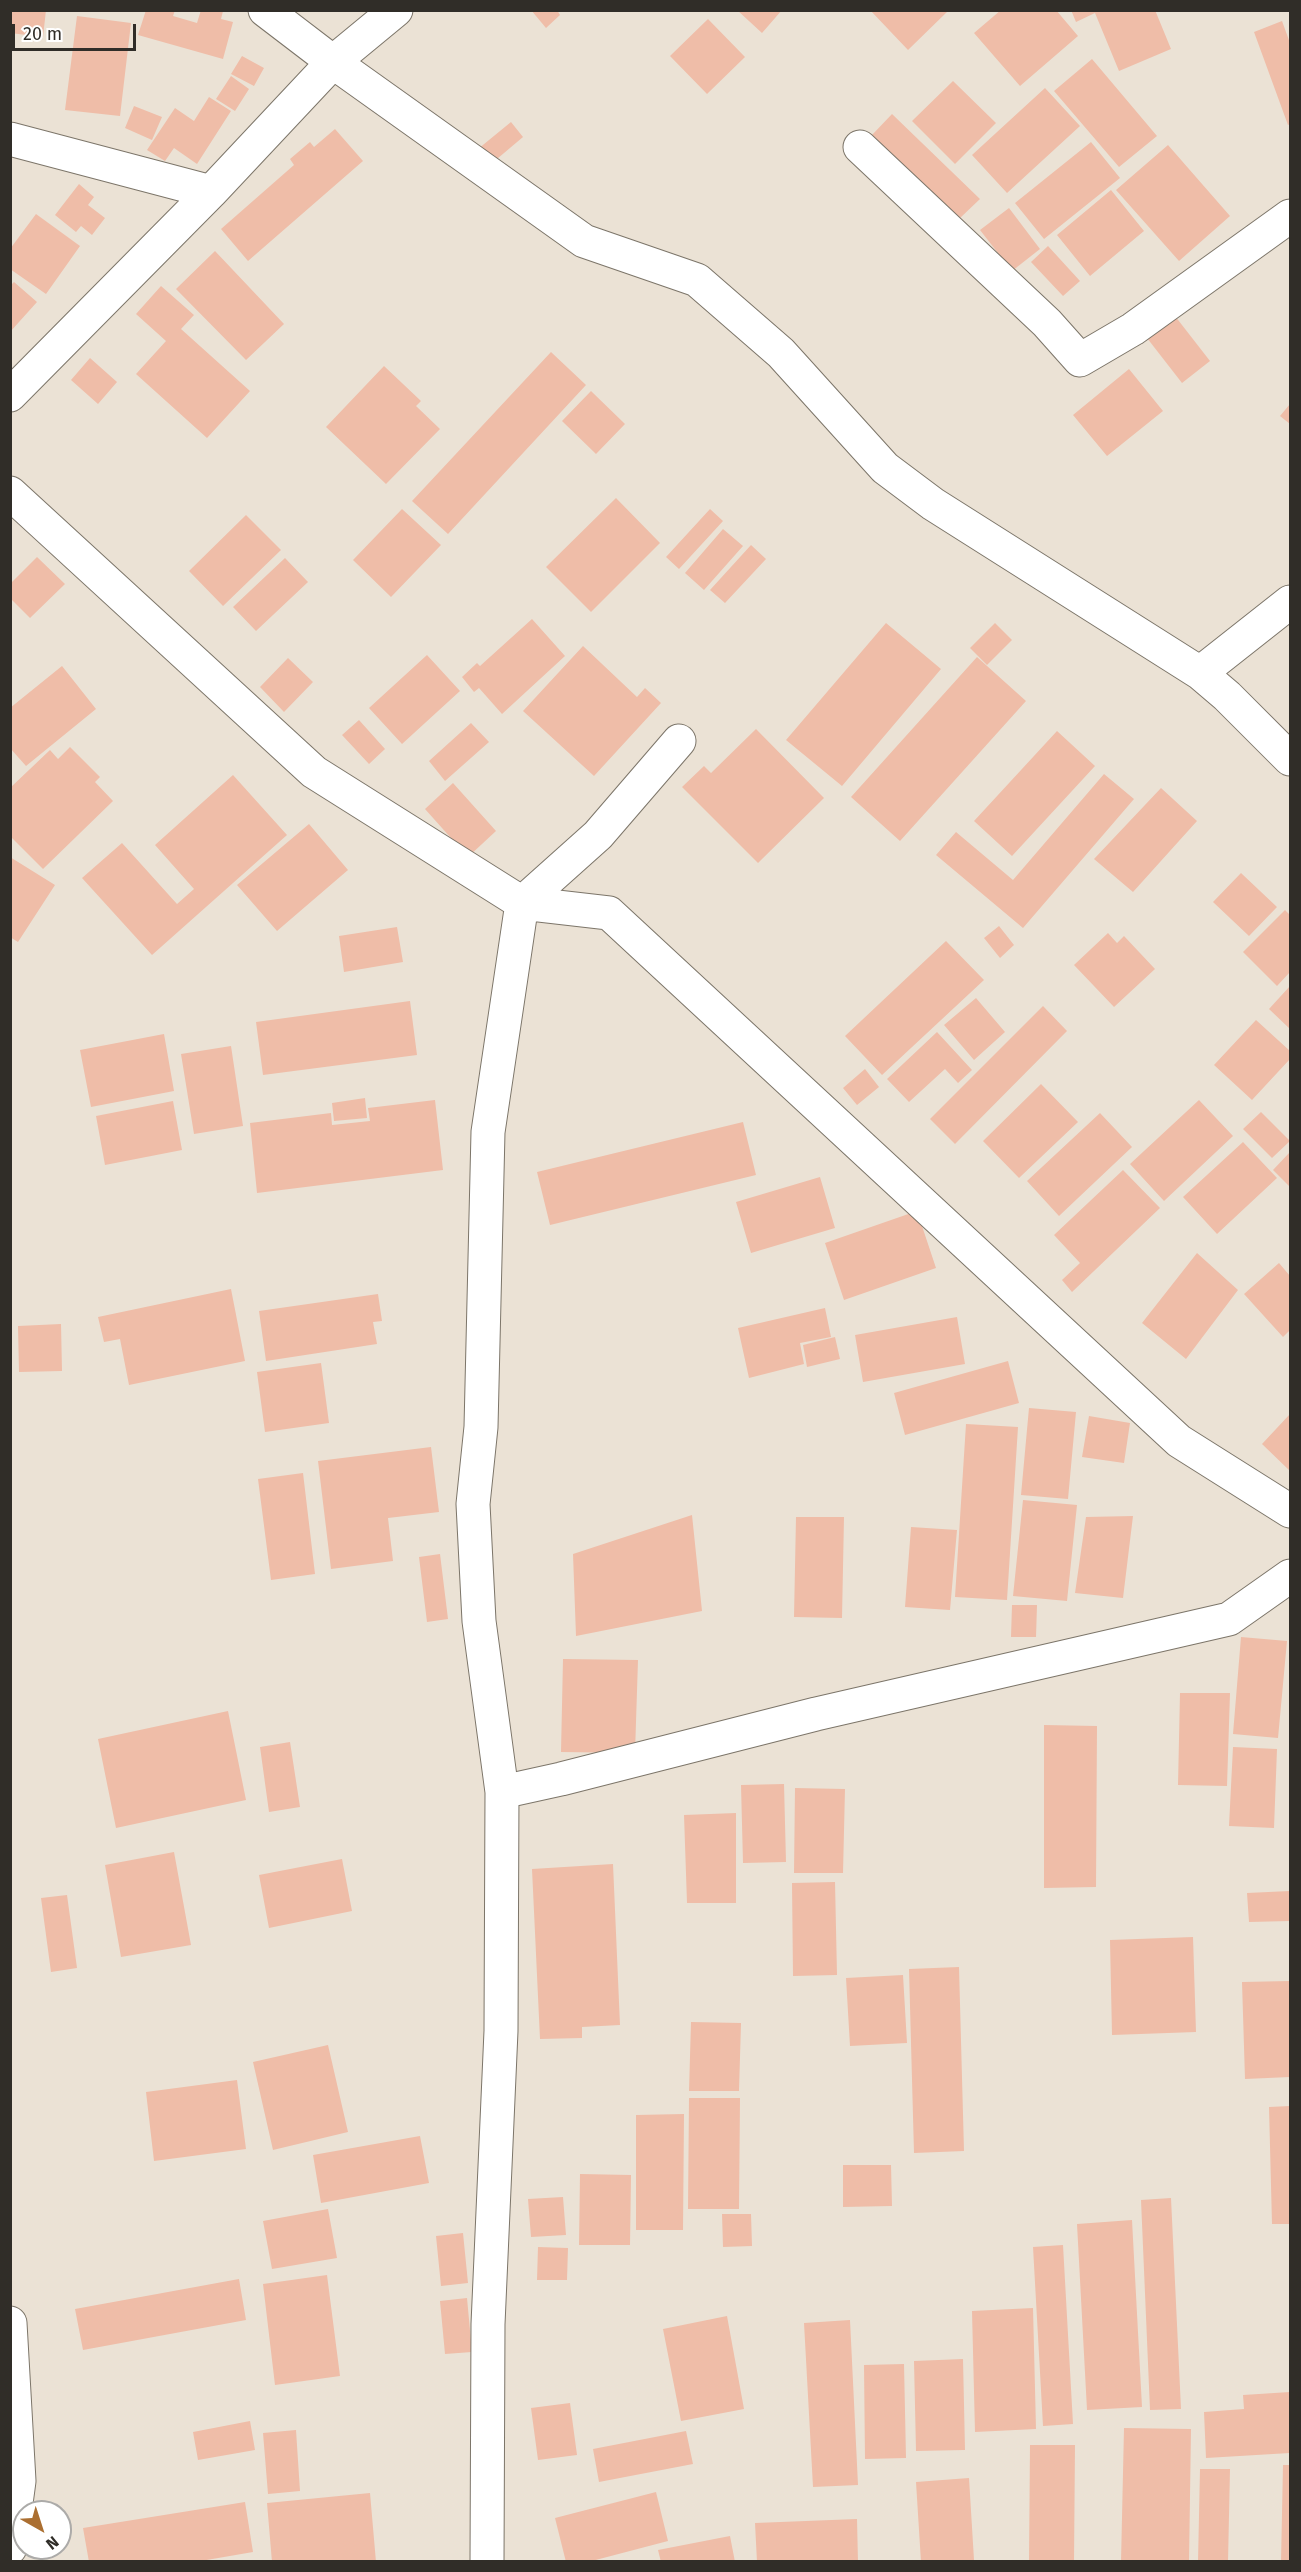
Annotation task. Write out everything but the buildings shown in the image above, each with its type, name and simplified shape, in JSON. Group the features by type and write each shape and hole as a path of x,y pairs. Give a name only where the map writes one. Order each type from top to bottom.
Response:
{"street":[{"path":"265,10 333,62 584,241 697,280 781,353 885,468 933,504 1200,673 1227,696 1290,759"},
{"path":"10,395 211,192 333,62 396,10"},
{"path":"10,139 211,192"},
{"path":"860,147 1047,323 1080,360 1133,329 1290,216"},
{"path":"10,493 314,772 522,903 609,913 1179,1441 1290,1511"},
{"path":"1200,673 1290,602"},
{"path":"487,2562 488,2324 501,2031 502,1792 479,1621 473,1504 481,1426 488,1132 522,903 598,836 679,741"},
{"path":"502,1792 816,1714 1229,1619 1290,1576"},
{"path":"10,2323 19,2481 10,2548"}]}
